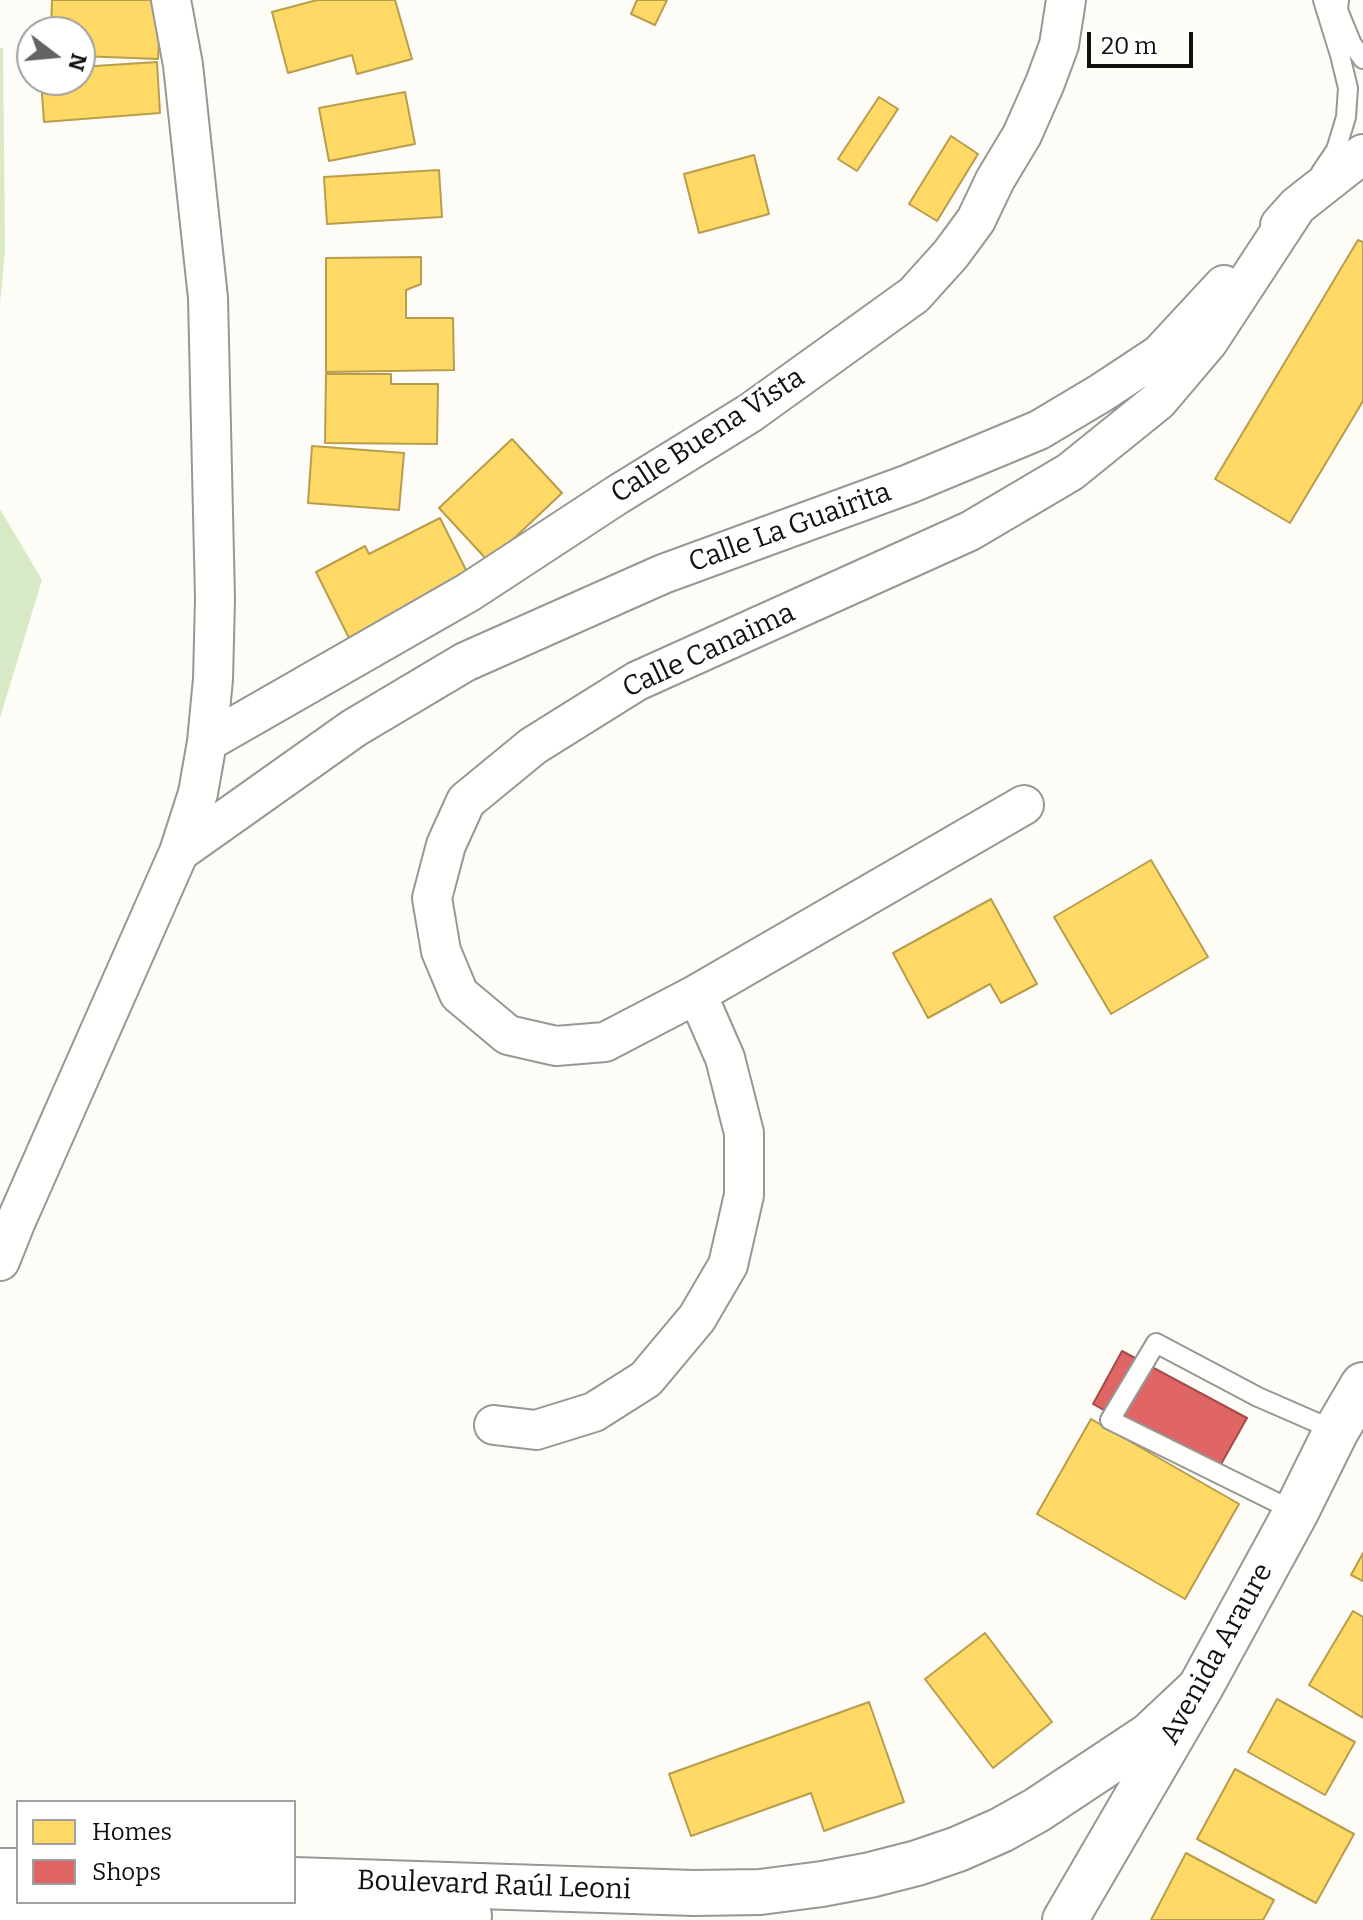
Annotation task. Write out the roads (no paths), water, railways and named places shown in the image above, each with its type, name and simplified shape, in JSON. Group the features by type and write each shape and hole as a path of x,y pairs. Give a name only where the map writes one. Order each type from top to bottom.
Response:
{"street":[{"path":"0,1261 179,852 198,793 207,742 213,679 215,599 208,298 183,65 171,0"},
{"name":"Calle Buena Vista","path":"207,742 469,592 750,413 914,295 976,220 1022,135 1059,45 1066,0"},
{"name":"Calle La Guairita","path":"179,852 354,728 465,662 663,574 909,484 1039,430 1160,354 1297,206 1363,154"},
{"name":"Calle Canaima","path":"1024,805 697,994 605,1042 556,1046 508,1035 459,994 441,951 432,898 446,845 466,801 533,746 637,681 970,531 1070,472 1158,401 1208,342 1297,206"},
{"path":"494,1425 536,1430 594,1412 646,1379 697,1318 728,1265 744,1195 744,1133 725,1058 697,994"},
{"name":"Avenida Araure","path":"1065,1920 1200,1688 1363,1385"},
{"name":"Boulevard Raúl Leoni","path":"296,1880 694,1893 760,1892 822,1884 917,1863 1001,1830 1150,1735 1200,1688"},
{"name":"Boulevard Raúl Leoni","path":"0,1905 649,1920"}],"lane":[{"path":"1297,206 1336,150 1346,117 1348,88 1323,0"},
{"path":"1339,0 1338,10 1344,25 1363,59"},
{"path":"1296,1512 1110,1420 1156,1343 1258,1397 1336,1431"}]}
